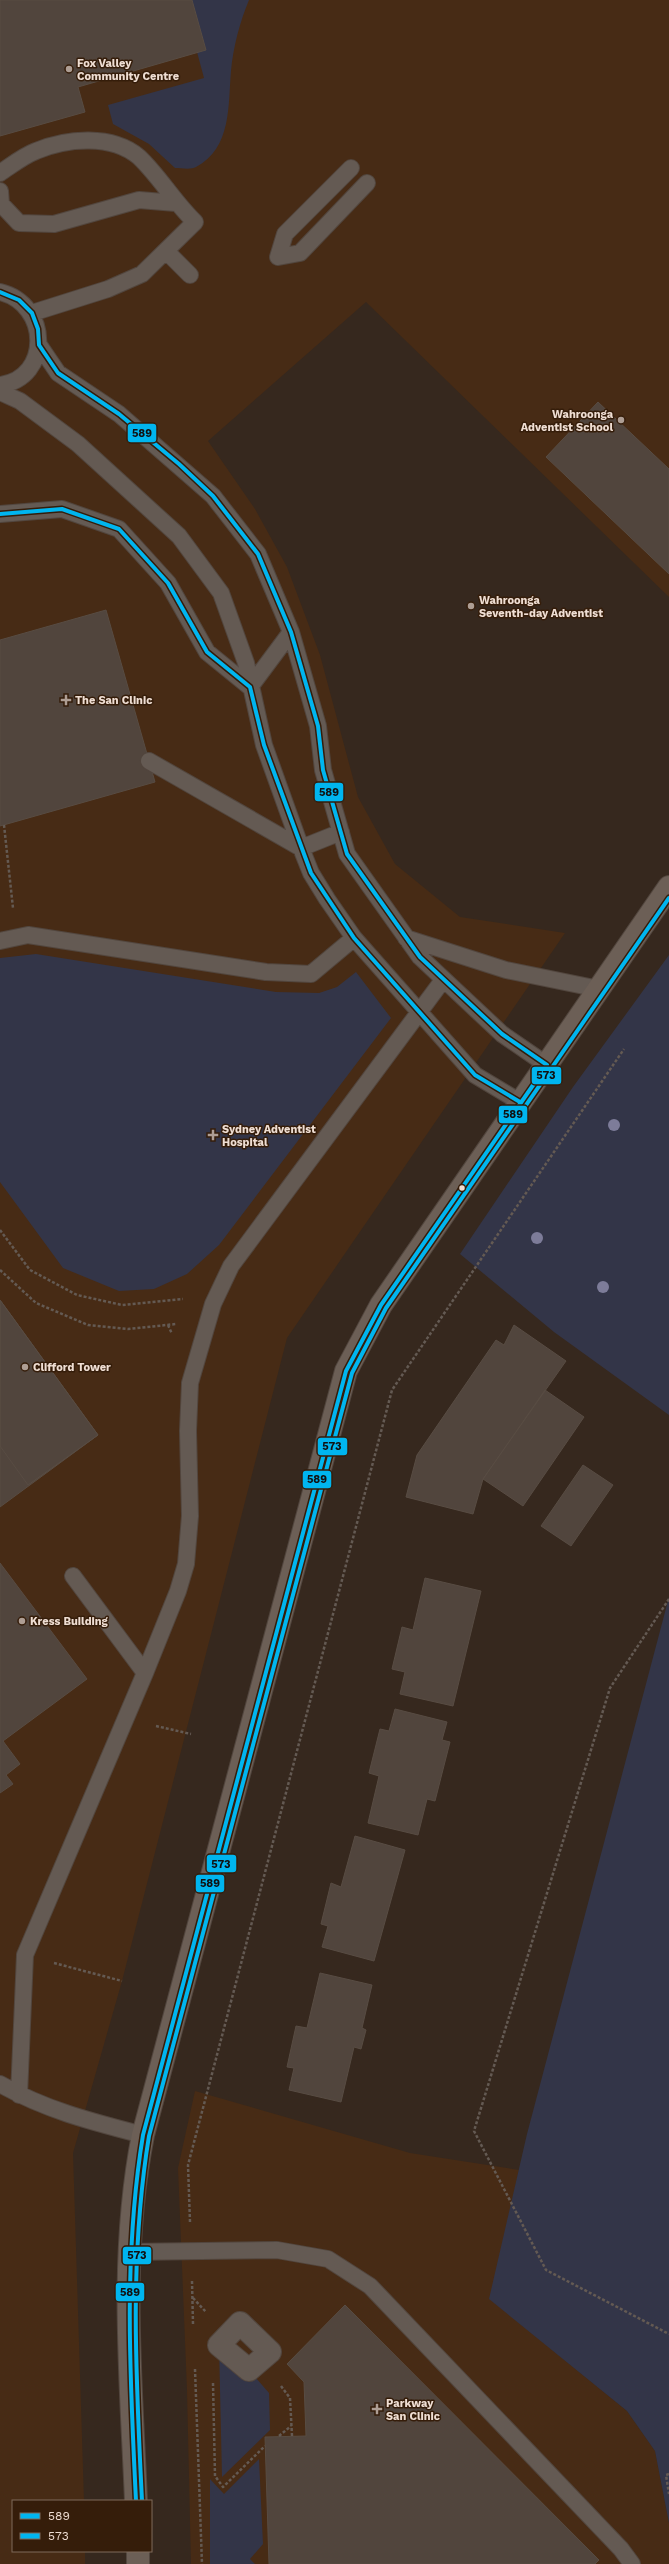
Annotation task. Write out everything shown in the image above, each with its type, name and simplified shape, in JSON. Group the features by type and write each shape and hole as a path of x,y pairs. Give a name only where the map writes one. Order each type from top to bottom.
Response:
{"main road":[{"path":"136,2500 128,2252 136,2172 143,2135 346,1371 380,1304 669,888"},
{"path":"138,2552 138,2564"}],"lane":[{"path":"0,173 37,150 64,143 114,142 137,156 154,172 176,203 195,222 142,274 108,289 32,313"},
{"path":"351,168 285,234 278,257 300,253 366,183"},
{"path":"0,191 2,204 20,223 54,224 139,200 176,203"},
{"path":"166,251 190,275"},
{"path":"0,292 19,300 32,313 38,329 39,345 34,360 24,374 8,384 0,385"},
{"path":"39,345 58,373 119,414 213,496 258,554 291,632 318,726 323,770 347,854 420,957 502,1034 547,1065"},
{"path":"0,392 20,400 78,444 179,536 221,593 246,663 250,688 264,745 301,848 312,873 354,938 475,1075 520,1102"},
{"path":"0,514 62,509 119,529 168,583 207,652 250,688"},
{"path":"250,688 291,632"},
{"path":"149,761 301,848"},
{"path":"301,848 341,832"},
{"path":"0,941 28,935 250,970 311,974 354,938"},
{"path":"406,938 506,970 599,989"},
{"path":"20,2095 24,1955 145,1674 178,1592 186,1564 190,1516 188,1431 190,1383 213,1304 231,1266 421,1013 443,980"},
{"path":"73,1576 145,1674"},
{"path":"0,2084 20,2095 67,2115 143,2135"},
{"path":"128,2252 277,2250 328,2259 370,2286 622,2549 632,2564"}],"path":[{"path":"4,825 14,913"},
{"path":"194,2329 188,2166 392,1390 624,1049"},
{"path":"0,1230 30,1270 77,1295 122,1304 155,1303 185,1298"},
{"path":"0,1270 36,1303 88,1325 128,1329 180,1324"},
{"path":"669,1599 610,1688 474,2131 546,2270 669,2334"},
{"path":"126,1718 191,1734"},
{"path":"24,1955 122,1981"},
{"path":"195,2360 202,2564"},
{"path":"258,2362 279,2383 290,2398 292,2436"},
{"path":"213,2382 215,2476 223,2487 265,2446"},
{"path":"280,2436 291,2426"},
{"path":"669,2474 666,2475 669,2494"}],"shaded area":[{"name":"Sydney Adventist Hospital","path":"0,0 669,0 669,597 366,302 208,441 255,509 287,567 320,655 358,797 395,864 460,917 565,933 287,1338 122,1981 73,2153 84,2500 12,2500 12,2552 85,2552 85,2564 0,2564"},
{"path":"192,0 249,0 233,53 228,111 222,137 216,149 208,159 196,167 189,169 175,168 149,144 113,124 108,105 204,78 197,52"},
{"path":"36,954 276,992 319,993 337,987 356,972 391,1018 219,1245 187,1274 154,1289 119,1291 63,1268 0,1182 0,958"},
{"path":"669,955 669,1415 554,1332 460,1254 573,1087"},
{"path":"669,1597 669,2523 655,2451 627,2411 489,2299 527,2134"},
{"path":"195,2091 410,2153 519,2170 490,2299 627,2411 655,2451 669,2523 669,2564 191,2564 187,2390 178,2168"},
{"path":"219,2345 249,2370 269,2393 270,2430 222,2477"},
{"path":"259,2459 263,2544 250,2559 255,2564 210,2564 210,2479 224,2494"}],"building":[{"name":"Fox Valley Community Centre","path":"0,0 192,0 206,50 78,87 85,112 0,136"},
{"path":"598,402 669,469 669,574 546,457"},
{"name":"The San Clinic","path":"106,610 155,782 0,826 0,640"},
{"name":"Clifford Tower","path":"0,1300 98,1435 28,1485 0,1446"},
{"name":"Clifford Tower","path":"0,1300 98,1435 0,1507"},
{"path":"514,1325 566,1361 483,1479 473,1514 406,1497 417,1455 496,1340 504,1345"},
{"path":"545,1390 584,1417 523,1506 483,1479"},
{"path":"583,1465 613,1485 571,1546 541,1526"},
{"name":"Kress Building","path":"0,1563 87,1679 3,1741 20,1764 6,1775 13,1784 0,1793"},
{"path":"425,1578 481,1591 453,1706 400,1694 405,1672 392,1669 402,1627 413,1630"},
{"path":"395,1709 447,1722 442,1740 450,1742 435,1801 427,1799 418,1835 368,1823 379,1776 369,1773 380,1729 389,1731"},
{"path":"355,1836 405,1850 374,1961 322,1947 328,1926 321,1924 331,1883 341,1887"},
{"path":"320,1973 372,1985 362,2028 366,2030 361,2049 354,2047 341,2102 289,2090 294,2068 287,2067 296,2026 307,2028"},
{"name":"Parkway San Clinic","path":"345,2305 599,2560 595,2564 269,2564 265,2437 306,2436 304,2382 287,2364"}],"transit line":[{"name":"589","path":"0,292 19,300 32,313 38,329 39,345 58,373 119,414 179,464 213,496 258,554 291,632 318,726 323,770 347,854 420,957 502,1034 547,1065 381,1305 346,1371 143,2135 137,2181 130,2272 130,2363 136,2500"},
{"name":"589","path":"0,514 62,509 119,529 168,583 207,652 250,687 264,745 311,873 354,938 475,1075 520,1102"},
{"name":"573","path":"142,2500 136,2364 136,2273 143,2182 149,2136 352,1373 386,1308 669,898"}],"place":[{"name":"Fox Valley Community Centre","path":"69,69"},
{"name":"Wahroonga Adventist School","path":"621,420"},
{"name":"Wahroonga Seventh-day Adventist","path":"471,606"},
{"name":"The San Clinic","path":"66,700"},
{"name":"Sydney Adventist Hospital","path":"213,1135"},
{"name":"Clifford Tower","path":"25,1367"},
{"name":"Kress Building","path":"22,1621"},
{"name":"Parkway San Clinic","path":"377,2409"}]}
